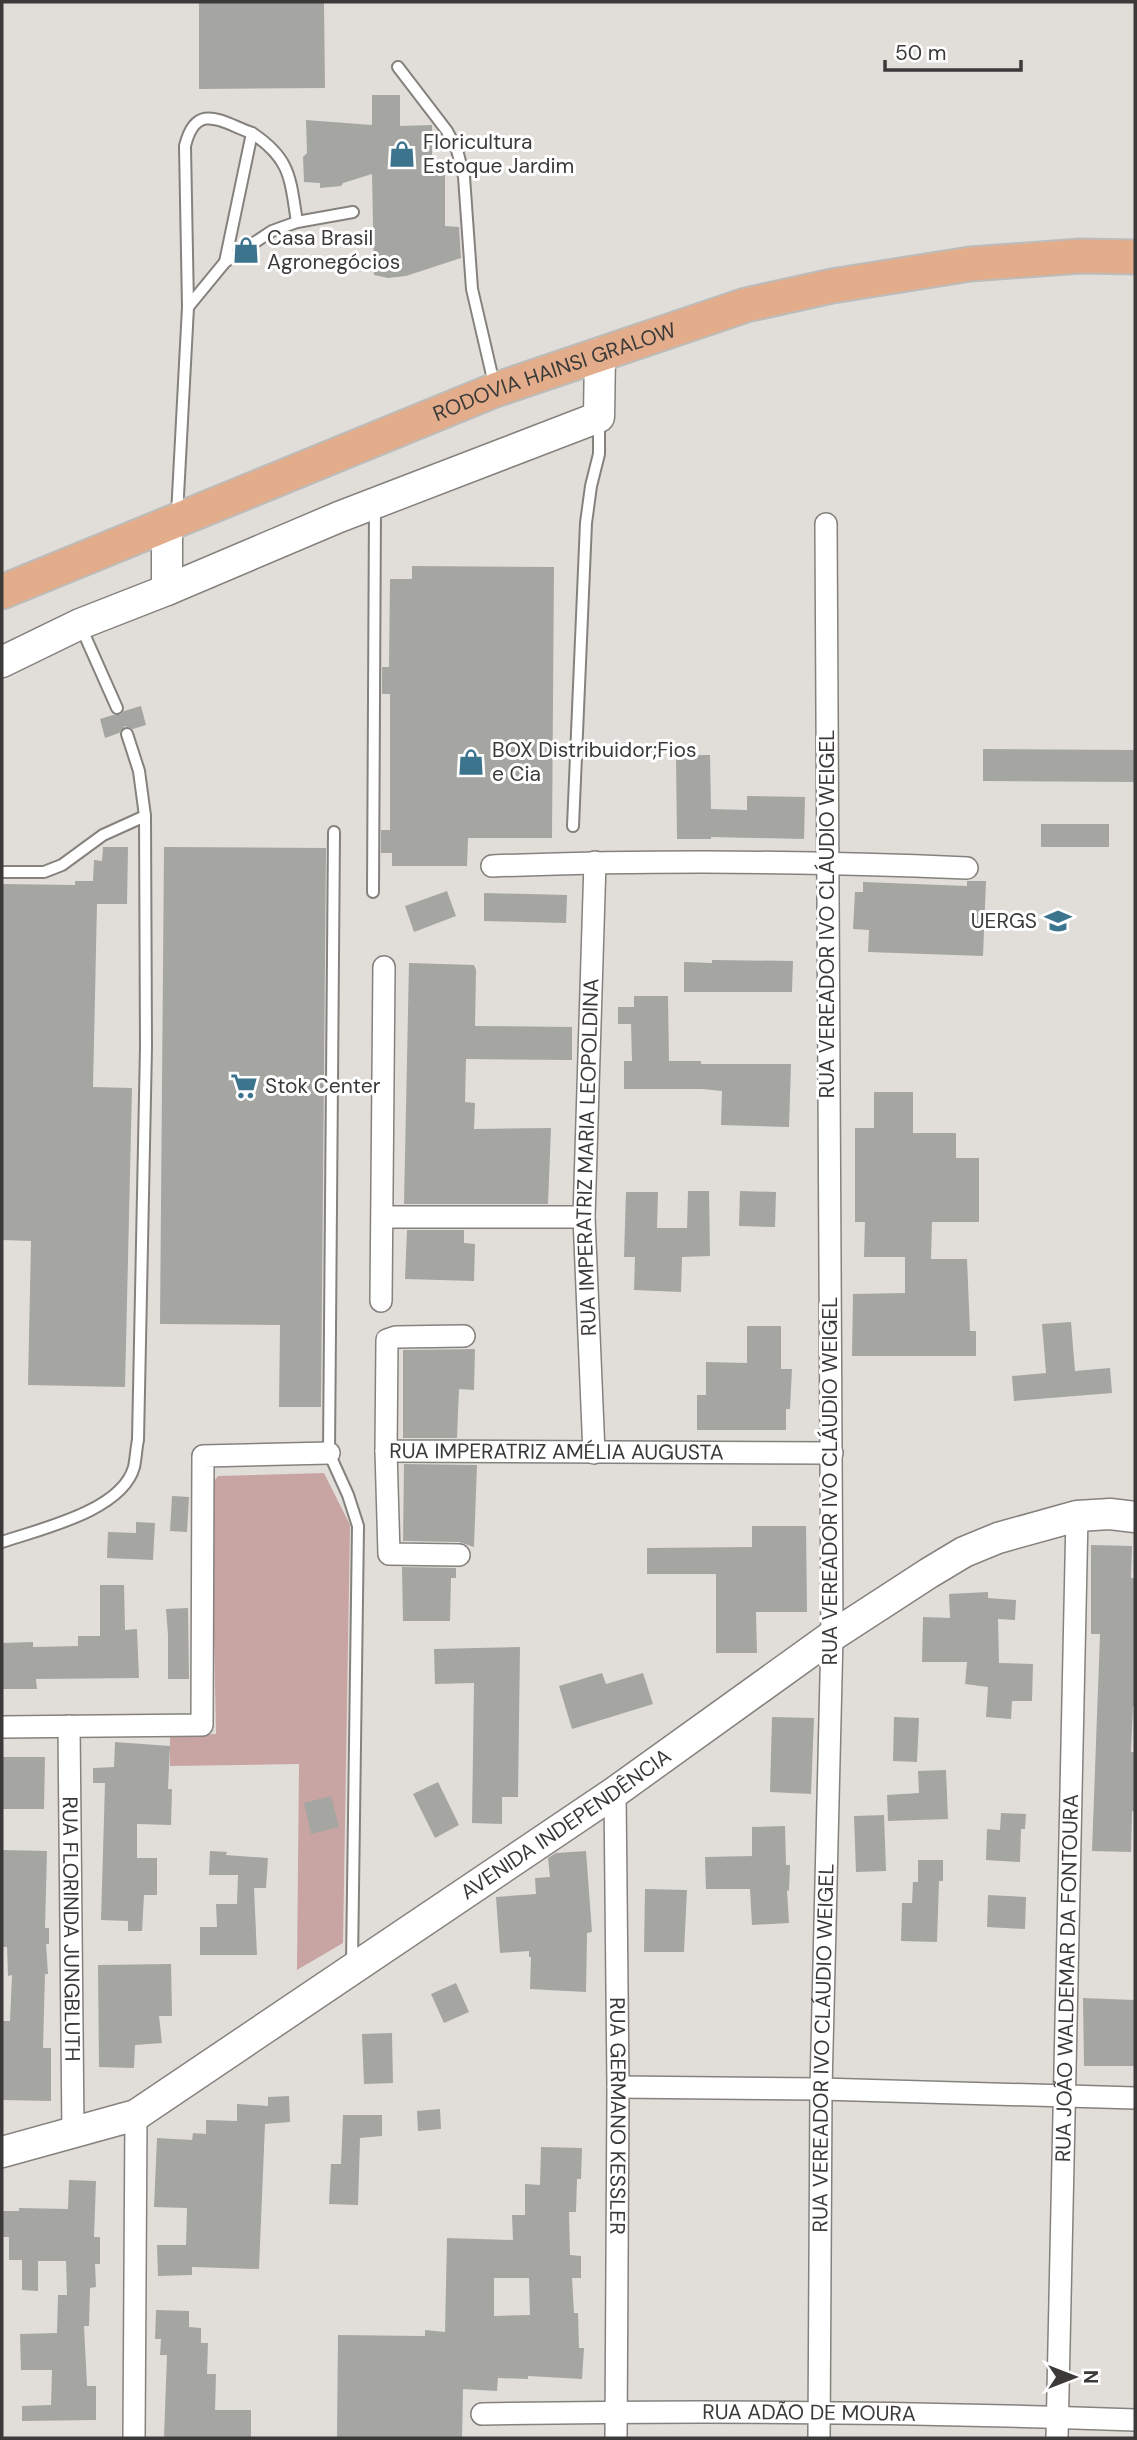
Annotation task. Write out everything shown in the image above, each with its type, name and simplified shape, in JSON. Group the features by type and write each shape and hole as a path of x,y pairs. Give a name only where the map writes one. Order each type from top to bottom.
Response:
{"main road":[{"name":"RODOVIA HAINSI GRALOW","path":"2,592 495,390 746,305 832,286 970,264 1081,256 1135,257"},
{"path":"2,662 80,624 374,503 599,418 600,353"},
{"path":"167,590 172,522"},
{"name":"AVENIDA INDEPENDÊNCIA","path":"2,2152 136,2115 615,1792 832,1636 964,1552 998,1538 1077,1516 1110,1514 1135,1517"}],"street":[{"name":"RUA VEREADOR IVO CLÁUDIO WEIGEL","path":"819,2438 821,2089 832,1636 826,524"},
{"path":"492,866 595,862 826,862 967,868"},
{"name":"RUA IMPERATRIZ MARIA LEOPOLDINA","path":"594,1453 584,1217 595,862"},
{"path":"381,1301 384,967"},
{"path":"383,1217 584,1217"},
{"name":"RUA IMPERATRIZ AMÉLIA AUGUSTA","path":"464,1336 396,1337 387,1340 386,1451 832,1453"},
{"path":"386,1451 388,1554 459,1555"},
{"path":"2,1727 202,1725 203,1456 330,1453"},
{"name":"RUA JOÃO WALDEMAR DA FONTOURA","path":"1057,2428 1077,1516"},
{"name":"RUA FLORINDA JUNGBLUTH","path":"69,1726 73,2133"},
{"name":"RUA GERMANO KESSLER","path":"615,1792 618,2087 616,2438"},
{"path":"618,2087 821,2089 1135,2098"},
{"path":"134,2438 136,2115"},
{"name":"RUA ADÃO DE MOURA","path":"482,2414 617,2411 819,2412 1057,2428 1135,2420"}],"lane":[{"path":"398,67 447,131 457,150 464,177 472,289 495,390"},
{"path":"172,522 188,307 186,146 189,131 198,120 210,118 252,133 269,144 283,160 290,177 297,222"},
{"path":"225,262 252,133"},
{"path":"188,307 225,262 272,231 297,222 353,212"},
{"path":"573,826 586,523 599,454 599,418"},
{"path":"373,892 374,503"},
{"path":"80,624 117,708"},
{"path":"2,1542 97,1508 120,1490 134,1469 138,1440 146,1060 145,816 139,771 127,734"},
{"path":"2,872 44,872 62,865 103,835 145,816"},
{"path":"334,832 330,1453 358,1526 352,1970"}],"shaded area":[{"path":"324,1473 350,1525 343,1943 297,1970 299,1764 170,1766 170,1736 216,1734 211,1485 218,1476"}],"building":[{"path":"199,2 324,2 325,88 199,89"},
{"path":"372,95 400,95 400,126 432,125 432,167 445,167 445,226 459,227 461,258 406,276 388,278 374,275 372,174 341,186 320,188 320,183 304,182 306,120 372,125"},
{"name":"BOX Distribuidor;Fios e Cia","path":"412,566 554,567 552,838 468,838 467,866 392,866 392,853 381,853 381,830 390,830 390,694 382,694 382,667 389,667 390,579 412,579"},
{"path":"141,706 146,725 133,729 125,726 119,733 105,738 100,719 120,715 124,711"},
{"path":"983,749 1135,750 1135,782 983,781"},
{"path":"676,755 710,755 711,809 747,810 747,796 805,797 804,839 677,839"},
{"path":"1041,824 1109,824 1109,847 1041,847"},
{"path":"103,847 128,847 127,904 97,904 93,1087 132,1088 125,1387 28,1385 31,1241 2,1240 2,884 75,885 75,881 93,881 94,860 102,861"},
{"name":"Stok Center","path":"164,847 326,848 321,1407 279,1407 280,1325 160,1324"},
{"path":"967,881 986,881 983,956 868,952 869,930 853,929 855,892 863,892 863,882 967,886"},
{"path":"447,891 456,916 414,932 405,906"},
{"path":"484,893 567,895 566,923 484,921"},
{"path":"712,960 793,961 792,992 684,992 684,962 712,963"},
{"path":"409,963 474,965 475,1026 572,1027 572,1060 466,1059 465,1102 475,1103 474,1129 551,1128 548,1204 404,1204"},
{"path":"634,996 668,996 669,1061 701,1061 701,1064 791,1064 789,1127 721,1125 722,1091 624,1089 624,1061 632,1061 631,1024 618,1024 618,1007 634,1007"},
{"path":"874,1092 913,1092 913,1133 956,1133 956,1158 979,1158 979,1222 932,1222 931,1259 967,1259 970,1331 976,1331 976,1356 852,1356 853,1294 905,1293 905,1257 864,1257 865,1222 855,1222 855,1128 874,1128"},
{"path":"688,1191 709,1191 710,1256 682,1257 681,1292 634,1290 635,1257 624,1257 626,1192 658,1192 657,1228 687,1228"},
{"path":"740,1191 776,1192 775,1227 739,1226"},
{"path":"407,1230 464,1230 464,1243 475,1244 474,1281 405,1279"},
{"path":"1071,1322 1075,1371 1110,1368 1112,1393 1014,1401 1012,1376 1046,1373 1042,1324"},
{"path":"747,1326 781,1326 781,1369 792,1369 786,1430 697,1430 697,1395 706,1395 706,1362 747,1363"},
{"path":"475,1349 474,1390 459,1389 457,1438 403,1438 403,1350"},
{"path":"404,1464 477,1465 474,1547 459,1542 403,1541"},
{"path":"172,1496 189,1497 187,1532 170,1531"},
{"path":"136,1522 155,1523 153,1560 107,1558 108,1532 136,1533"},
{"path":"752,1526 806,1526 807,1612 756,1612 757,1653 716,1653 716,1574 647,1574 647,1548 752,1547"},
{"path":"1091,1545 1132,1546 1131,1578 1135,1578 1135,1706 1131,1752 1135,1752 1135,1812 1132,1811 1131,1852 1092,1851 1100,1634 1091,1634"},
{"path":"402,1567 456,1568 456,1578 451,1578 450,1621 403,1621"},
{"path":"100,1585 124,1585 125,1630 137,1629 139,1678 36,1679 37,1689 2,1689 2,1643 33,1642 33,1647 78,1646 78,1636 100,1636"},
{"path":"988,1592 988,1598 1016,1600 1015,1620 998,1619 999,1663 1033,1664 1032,1701 1012,1701 1011,1719 986,1717 988,1687 965,1684 967,1662 922,1662 923,1617 950,1618 949,1594"},
{"path":"188,1608 189,1679 168,1679 166,1609"},
{"path":"520,1647 518,1797 502,1797 502,1824 472,1823 474,1683 435,1684 434,1649"},
{"path":"602,1673 606,1684 643,1673 653,1704 572,1729 559,1686"},
{"path":"772,1717 814,1718 811,1794 770,1792"},
{"path":"894,1717 919,1718 917,1762 893,1761"},
{"path":"115,1742 170,1746 168,1789 172,1789 171,1825 137,1824 137,1858 157,1858 157,1895 144,1895 142,1931 128,1931 128,1921 101,1920 105,1783 93,1783 93,1768 114,1767"},
{"path":"2,1757 45,1757 44,1809 2,1809"},
{"path":"946,1770 948,1819 888,1821 887,1795 919,1793 918,1771"},
{"path":"438,1782 459,1825 435,1838 413,1794"},
{"path":"331,1796 339,1827 311,1834 304,1803"},
{"path":"1001,1813 1026,1814 1025,1829 1021,1829 1020,1862 986,1860 987,1829 1000,1830"},
{"path":"884,1815 886,1871 856,1872 854,1816"},
{"path":"785,1826 786,1865 790,1865 789,1891 787,1890 789,1923 752,1925 750,1889 706,1889 705,1857 752,1856 752,1827"},
{"path":"2,1850 47,1851 45,1928 49,1928 49,1944 46,1944 48,1974 45,1974 43,2048 51,2048 51,2101 2,2100 2,2021 10,2021 12,1975 8,1976 7,1947 2,1947"},
{"path":"210,1851 268,1858 266,1888 254,1888 257,1955 200,1955 200,1927 217,1927 216,1904 237,1904 238,1875 209,1875"},
{"path":"586,1851 592,1932 587,1933 586,1992 530,1989 529,1951 500,1953 496,1897 536,1894 535,1878 550,1877 548,1858 556,1853"},
{"path":"918,1860 943,1860 943,1881 939,1881 937,1942 901,1941 902,1903 912,1903 913,1882 918,1882"},
{"path":"645,1889 687,1890 684,1952 644,1952"},
{"path":"988,1895 1026,1897 1025,1929 987,1927"},
{"path":"171,1964 172,2016 159,2016 162,2043 135,2045 134,2068 99,2067 98,1965"},
{"path":"456,1983 469,2012 444,2023 431,1994"},
{"path":"1083,1998 1135,2000 1135,2066 1084,2066"},
{"path":"392,2033 393,2083 364,2084 362,2034"},
{"path":"289,2096 290,2122 265,2124 259,2269 192,2267 192,2275 158,2276 157,2245 186,2245 187,2208 154,2207 157,2138 192,2140 193,2133 206,2134 206,2120 237,2121 237,2104 268,2106 268,2097"},
{"path":"440,2109 441,2129 418,2131 417,2111"},
{"path":"343,2115 382,2115 382,2136 360,2138 358,2205 329,2204 331,2164 341,2164"},
{"path":"541,2147 582,2148 576,2212 569,2212 570,2255 581,2256 581,2278 572,2278 574,2313 578,2313 579,2348 584,2348 582,2379 528,2376 528,2379 498,2378 497,2391 463,2389 462,2438 337,2438 338,2335 425,2336 425,2330 445,2332 447,2238 513,2240 512,2215 525,2215 525,2184 540,2185","holes":["494,2278 529,2278 530,2315 494,2316"]},
{"path":"69,2180 96,2181 94,2237 100,2237 100,2264 95,2264 96,2287 90,2288 89,2326 84,2326 87,2386 96,2386 96,2420 22,2421 22,2406 51,2405 52,2370 21,2370 20,2334 57,2333 58,2295 67,2295 66,2261 38,2261 38,2291 22,2290 22,2260 9,2260 9,2237 2,2237 2,2211 19,2211 19,2208 68,2209"},
{"path":"156,2310 189,2311 189,2327 201,2328 201,2343 208,2343 207,2374 216,2374 215,2410 251,2410 251,2438 164,2437 167,2355 160,2355 161,2339 155,2339"}],"place":[{"name":"Floricultura Estoque Jardim","path":"402,154"},
{"name":"Casa Brasil Agronegócios","path":"246,250"},
{"name":"BOX Distribuidor;Fios e Cia","path":"471,762"},
{"name":"UERGS","path":"1058,921"},
{"name":"Stok Center","path":"244,1086"}]}
